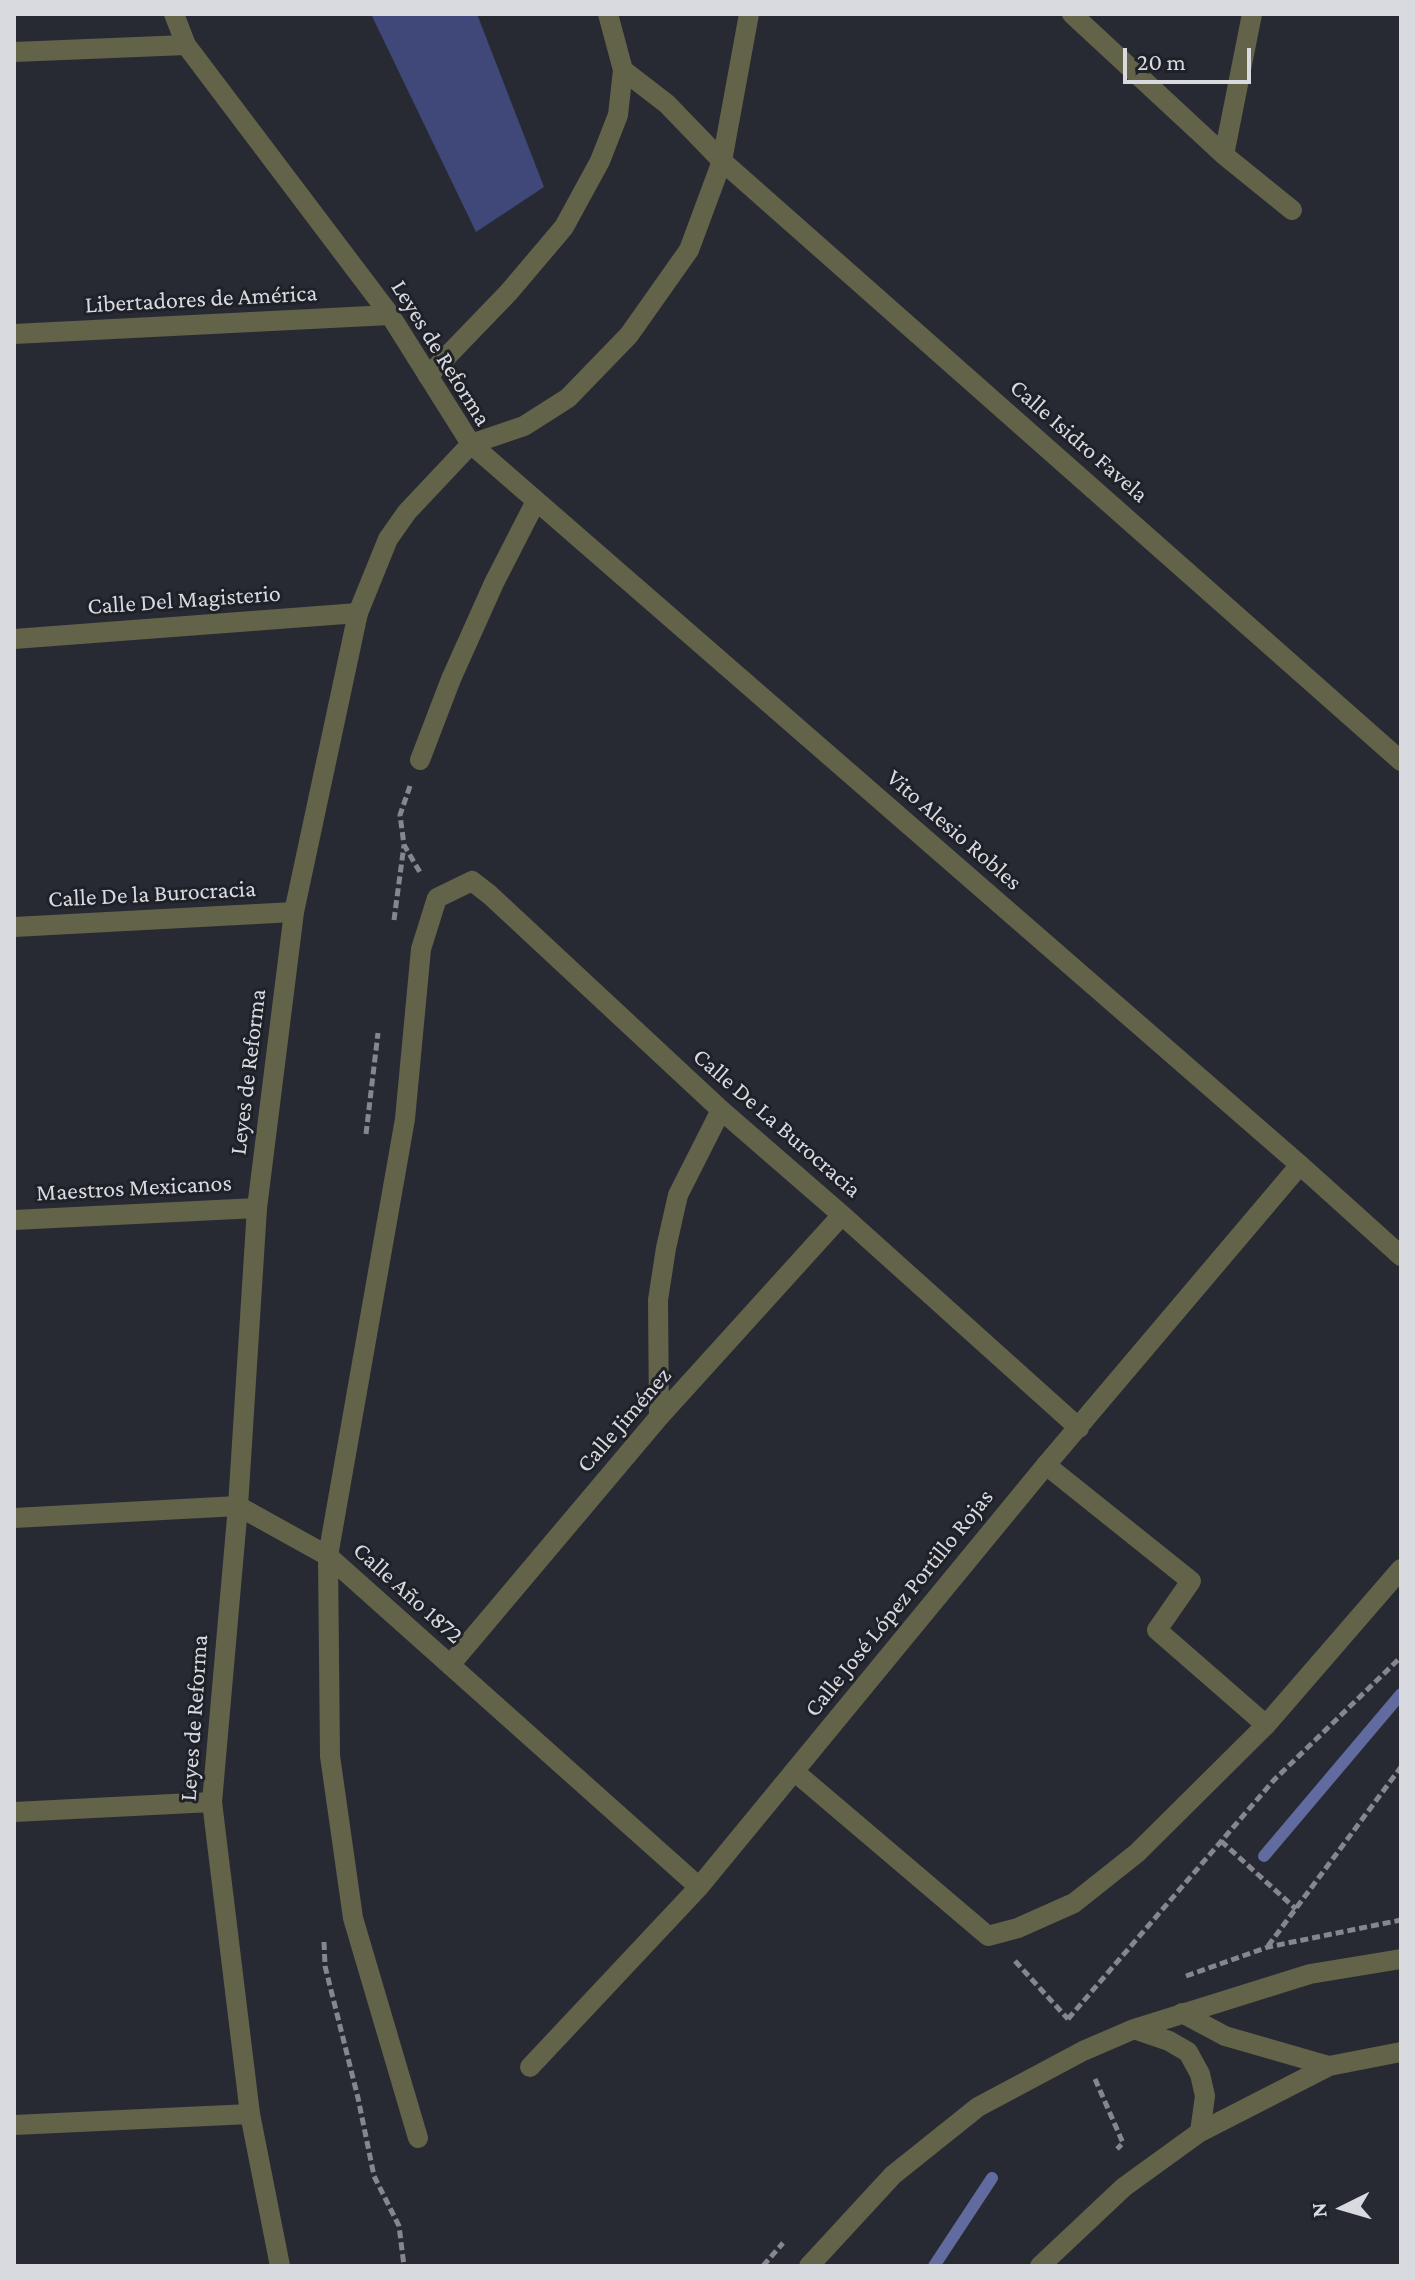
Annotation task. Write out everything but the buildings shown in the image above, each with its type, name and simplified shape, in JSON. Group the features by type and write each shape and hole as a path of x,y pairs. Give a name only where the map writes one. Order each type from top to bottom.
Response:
{"street":[{"name":"Leyes de Reforma","path":"174,14 186,45 390,315 471,444 407,512 388,539 358,613 294,912 257,1208 238,1506 212,1802 250,2114 280,2266"},
{"path":"428,376 509,292 564,227 600,161 618,115 623,70 608,14"},
{"path":"471,444 524,426 568,398 629,335 689,250 722,161 749,14"},
{"path":"1072,14 1224,155 1292,210"},
{"path":"1224,155 1252,14"},
{"path":"14,52 186,45"},
{"name":"Calle Isidro Favela","path":"623,70 667,104 722,161 1401,761"},
{"name":"Libertadores de América","path":"14,334 390,315"},
{"name":"Vito Alesio Robles","path":"471,444 1401,1256"},
{"path":"420,760 463,652 536,501"},
{"name":"Calle Del Magisterio","path":"14,639 358,613"},
{"name":"Calle De La Burocracia","path":"437,898 472,881 490,895 721,1110 1079,1428"},
{"path":"418,2138 353,1918 330,1756 328,1556 405,1119 421,949 437,898"},
{"name":"Calle De la Burocracia","path":"14,927 294,912"},
{"path":"659,1417 658,1300 666,1248 678,1195 721,1110"},
{"name":"Calle José López Portillo Rojas","path":"530,2067 699,1887 1046,1465 1300,1165"},
{"name":"Maestros Mexicanos","path":"14,1220 257,1208"},
{"name":"Calle Jiménez","path":"450,1665 659,1417 842,1215"},
{"path":"1046,1465 1191,1581 1157,1630 1266,1725"},
{"path":"14,1518 238,1506"},
{"name":"Calle Año 1872","path":"238,1506 328,1556 699,1887"},
{"path":"795,1772 988,1936 1018,1928 1074,1903 1137,1853 1266,1725 1401,1569"},
{"path":"14,1812 212,1802"},
{"path":"809,2266 893,2175 978,2107 1083,2051 1134,2029 1310,1974 1401,1959"},
{"path":"1182,2013 1225,2036 1329,2066"},
{"path":"1134,2029 1169,2041 1188,2052 1200,2074 1205,2096 1200,2132"},
{"path":"1040,2266 1124,2187 1200,2132 1329,2066 1401,2052"},
{"path":"14,2125 250,2114"}],"path":[{"path":"420,760 400,815 404,845 437,898"},
{"path":"1068,2019 1274,1780 1401,1657"},
{"path":"1268,1947 1401,1767"},
{"path":"1221,1841 1296,1909"},
{"path":"988,1936 1027,1972 1068,2019 1123,2143 1114,2152"}],"waterway":[{"path":"1264,1856 1401,1694"},
{"path":"934,2266 992,2178"}]}
